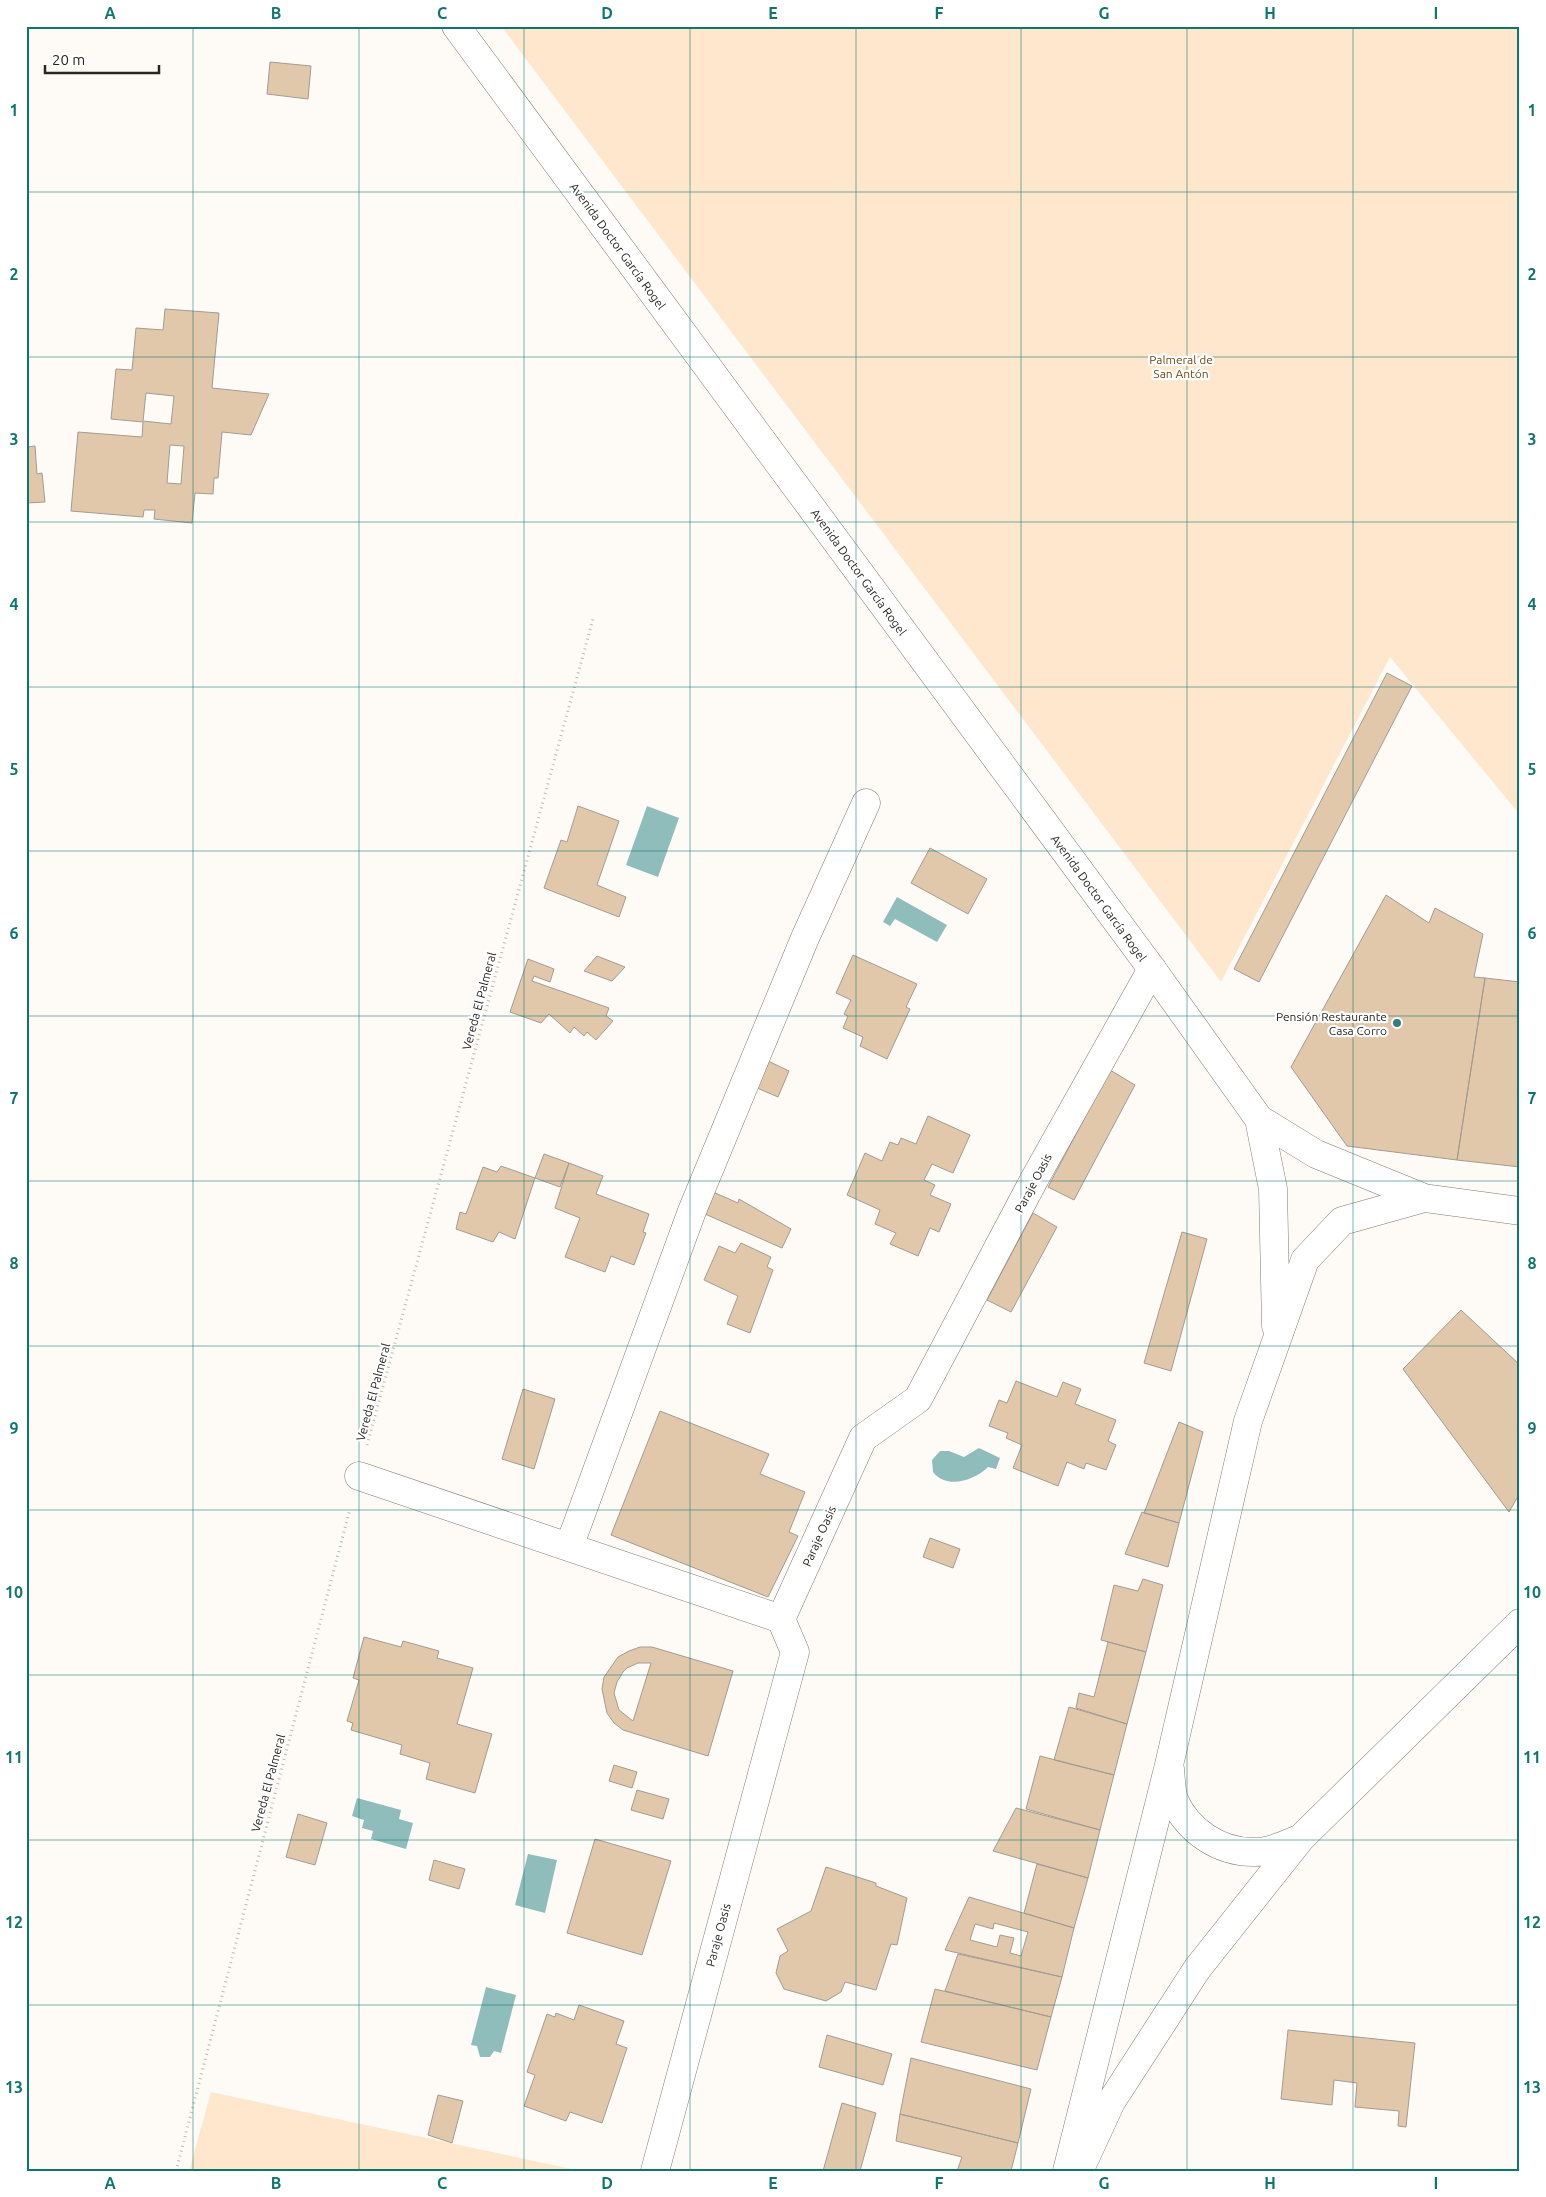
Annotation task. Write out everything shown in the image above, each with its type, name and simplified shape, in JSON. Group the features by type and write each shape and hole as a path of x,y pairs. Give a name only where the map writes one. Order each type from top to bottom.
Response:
{"street":[{"name":"Avenida Doctor García Rogel","path":"456,26 1152,969 1259,1119 1316,1154 1424,1198 1520,1211"},
{"path":"568,1547 692,1211 805,938 866,803"},
{"name":"Paraje Oasis","path":"654,2171 794,1652 781,1619 863,1438 918,1399 1040,1169 1152,969"},
{"name":"Avenida Doctor García Rogel","path":"1259,1119 1273,1189 1276,1342"},
{"name":"Avenida Doctor García Rogel","path":"1276,1342 1305,1260 1342,1221 1424,1198"},
{"path":"1067,2171 1169,1765 1248,1421 1276,1342"},
{"path":"358,1476 781,1619"},
{"path":"1079,2171 1111,2102 1197,1968 1301,1838 1520,1623"},
{"path":"1169,1765 1174,1799 1192,1828 1221,1847 1254,1853 1301,1838"}],"path":[{"name":"Vereda El Palmeral","path":"176,2171 358,1476 593,619"}],"green space":[{"name":"Palmeral de San Antón","path":"501,26 1520,26 1520,815 1390,657 1221,982"},
{"path":"211,2092 581,2171 189,2171"}],"water":[{"path":"647,806 679,818 658,877 626,865"},
{"path":"897,897 947,925 937,942 895,919 890,926 883,922"},
{"path":"979,1448 1000,1458 996,1469 988,1467 969,1479 953,1482 946,1481 933,1472 932,1460 940,1451 949,1451 964,1457"},
{"path":"357,1798 401,1810 399,1819 413,1823 406,1849 371,1839 373,1831 362,1828 364,1820 352,1816"},
{"path":"528,1854 557,1860 545,1913 515,1905"},
{"path":"486,1987 516,1995 501,2053 494,2051 490,2057 480,2057 477,2046 471,2045"}],"building":[{"path":"270,62 311,66 308,99 267,94"},
{"path":"165,309 219,313 212,388 269,394 251,435 222,432 218,478 214,478 213,494 195,493 192,523 154,519 155,510 144,510 143,517 71,511 78,432 142,437 143,422 111,419 116,369 132,370 136,328 163,330","holes":["146,393 174,396 171,424 143,421","170,445 184,446 181,484 167,483"]},
{"path":"35,446 37,474 42,473 45,502 26,503 26,447"},
{"path":"1387,673 1412,686 1259,982 1234,969"},
{"path":"578,806 619,821 597,885 626,897 619,917 544,888 561,840 567,842"},
{"path":"930,848 987,879 968,914 911,883"},
{"name":"Pensión Restaurante Casa Corro","path":"1386,895 1429,923 1435,908 1483,934 1474,977 1485,978 1457,1160 1347,1146 1291,1067"},
{"path":"853,955 917,984 906,1007 910,1009 887,1059 860,1046 863,1037 843,1028 848,1016 844,1014 851,1000 836,993"},
{"path":"597,956 625,967 612,981 584,971"},
{"path":"528,959 554,969 550,982 534,976 532,981 609,1008 606,1016 613,1021 596,1040 587,1032 584,1036 574,1027 570,1033 549,1014 541,1023 510,1012"},
{"path":"1485,978 1520,982 1520,1167 1457,1160"},
{"path":"768,1061 789,1071 778,1097 757,1088"},
{"path":"1110,1070 1135,1085 1074,1200 1048,1187"},
{"path":"928,1116 970,1135 953,1173 932,1164 924,1180 935,1185 930,1195 951,1204 939,1232 930,1228 918,1256 890,1244 896,1233 875,1224 880,1210 847,1195 865,1153 882,1161 890,1142 898,1145 901,1138 916,1144"},
{"path":"544,1154 569,1163 560,1187 535,1178"},
{"path":"569,1163 603,1176 596,1194 649,1214 643,1232 646,1233 634,1265 611,1256 605,1272 565,1257 580,1218 555,1208"},
{"path":"501,1166 535,1178 515,1239 499,1232 493,1242 456,1229 460,1212 466,1214 483,1167 497,1172"},
{"path":"713,1192 738,1203 739,1199 791,1229 782,1248 705,1214"},
{"path":"1033,1213 1057,1227 1011,1312 987,1300"},
{"path":"1182,1232 1207,1239 1171,1371 1144,1363"},
{"path":"741,1243 771,1257 767,1267 773,1270 750,1333 727,1324 738,1296 704,1280 719,1246 735,1253"},
{"path":"1461,1310 1520,1365 1520,1493 1509,1512 1403,1369"},
{"path":"1016,1381 1057,1397 1063,1382 1081,1389 1075,1404 1116,1420 1108,1441 1116,1445 1106,1470 1086,1463 1084,1469 1067,1462 1058,1486 1013,1468 1022,1445 1006,1438 1008,1433 989,1426 999,1400 1007,1403"},
{"path":"523,1389 555,1399 534,1469 502,1459"},
{"path":"660,1411 769,1454 760,1474 805,1492 789,1532 798,1536 768,1597 611,1535"},
{"path":"1179,1422 1203,1432 1179,1523 1144,1513"},
{"path":"1142,1512 1179,1523 1168,1567 1125,1554"},
{"path":"930,1538 960,1549 953,1568 923,1557"},
{"path":"1143,1579 1163,1585 1146,1652 1101,1640 1114,1585 1138,1591"},
{"path":"364,1637 401,1647 403,1641 439,1651 437,1658 473,1668 457,1724 492,1734 475,1793 426,1779 430,1763 400,1754 402,1745 351,1730 353,1723 347,1721 359,1680 353,1678"},
{"path":"1108,1642 1146,1652 1127,1724 1076,1708 1079,1693 1094,1697"},
{"path":"640,1647 652,1647 733,1671 708,1756 623,1730 614,1723 607,1713 602,1689 604,1677 618,1657","holes":["638,1663 651,1663 633,1721 619,1710 614,1693 617,1682 627,1668"]},
{"path":"1069,1707 1127,1724 1114,1775 1054,1760"},
{"path":"1040,1756 1114,1775 1100,1830 1026,1809"},
{"path":"614,1765 637,1772 632,1788 609,1781"},
{"path":"637,1790 669,1799 663,1819 631,1810"},
{"path":"1016,1808 1100,1830 1088,1878 993,1851"},
{"path":"298,1814 327,1823 315,1865 286,1857"},
{"path":"595,1839 671,1861 642,1955 567,1933"},
{"path":"434,1860 465,1869 459,1889 429,1880"},
{"path":"1037,1864 1088,1878 1074,1928 1024,1913"},
{"path":"826,1867 876,1883 876,1886 907,1898 897,1945 891,1944 876,1990 845,1982 841,1992 826,2001 784,1989 776,1973 780,1956 788,1951 777,1929 811,1911"},
{"path":"969,1897 1074,1928 1062,1977 945,1950","holes":["994,1923 1028,1932 1021,1956 1010,1953 1014,1938 1000,1935 997,1947 970,1940 975,1924 993,1929"]},
{"path":"958,1954 1062,1977 1051,2017 945,1991"},
{"path":"935,1989 1051,2017 1037,2070 921,2042"},
{"path":"579,2005 624,2021 616,2044 627,2048 602,2123 570,2112 566,2121 524,2106 535,2075 527,2072 547,2014 555,2017 556,2013 574,2020"},
{"path":"1288,2030 1415,2043 1406,2127 1398,2126 1399,2111 1355,2107 1357,2083 1334,2080 1332,2105 1281,2099"},
{"path":"827,2035 892,2054 883,2085 819,2067"},
{"path":"911,2058 1031,2089 1018,2143 900,2114"},
{"path":"438,2095 463,2101 452,2143 428,2135"},
{"path":"842,2103 876,2113 860,2171 823,2171"},
{"path":"900,2114 1018,2143 1011,2171 957,2171 962,2157 896,2141"}],"place":[{"name":"Pensión Restaurante Casa Corro","path":"1397,1023"}]}
